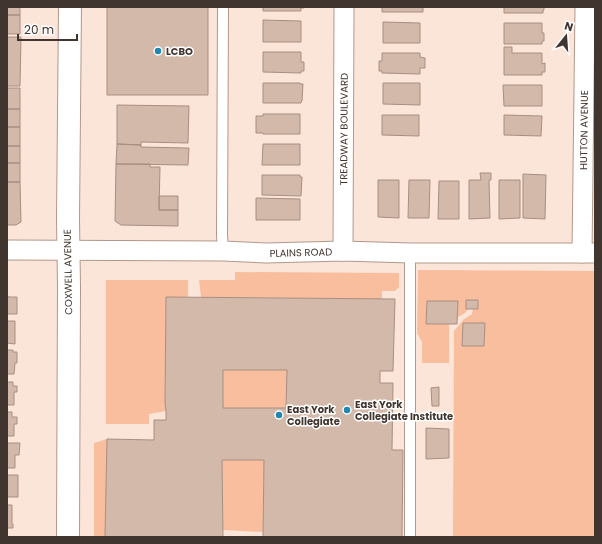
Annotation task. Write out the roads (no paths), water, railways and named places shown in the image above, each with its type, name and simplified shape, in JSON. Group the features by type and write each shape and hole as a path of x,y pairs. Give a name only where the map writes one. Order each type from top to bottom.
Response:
{"main road":[{"name":"COXWELL AVENUE","path":"68,537 70,7"}],"street":[{"name":"TREADWAY BOULEVARD","path":"343,251 344,7"},
{"name":"HUTTON AVENUE","path":"585,7 588,253"},
{"name":"PLAINS ROAD","path":"7,250 588,253"}],"lane":[{"path":"223,7 223,251"},
{"path":"410,253 410,537"}],"place":[{"name":"LCBO","path":"158,51"},
{"name":"East York Collegiate Institute","path":"347,410"},
{"name":"East York Collegiate","path":"279,415"}]}
